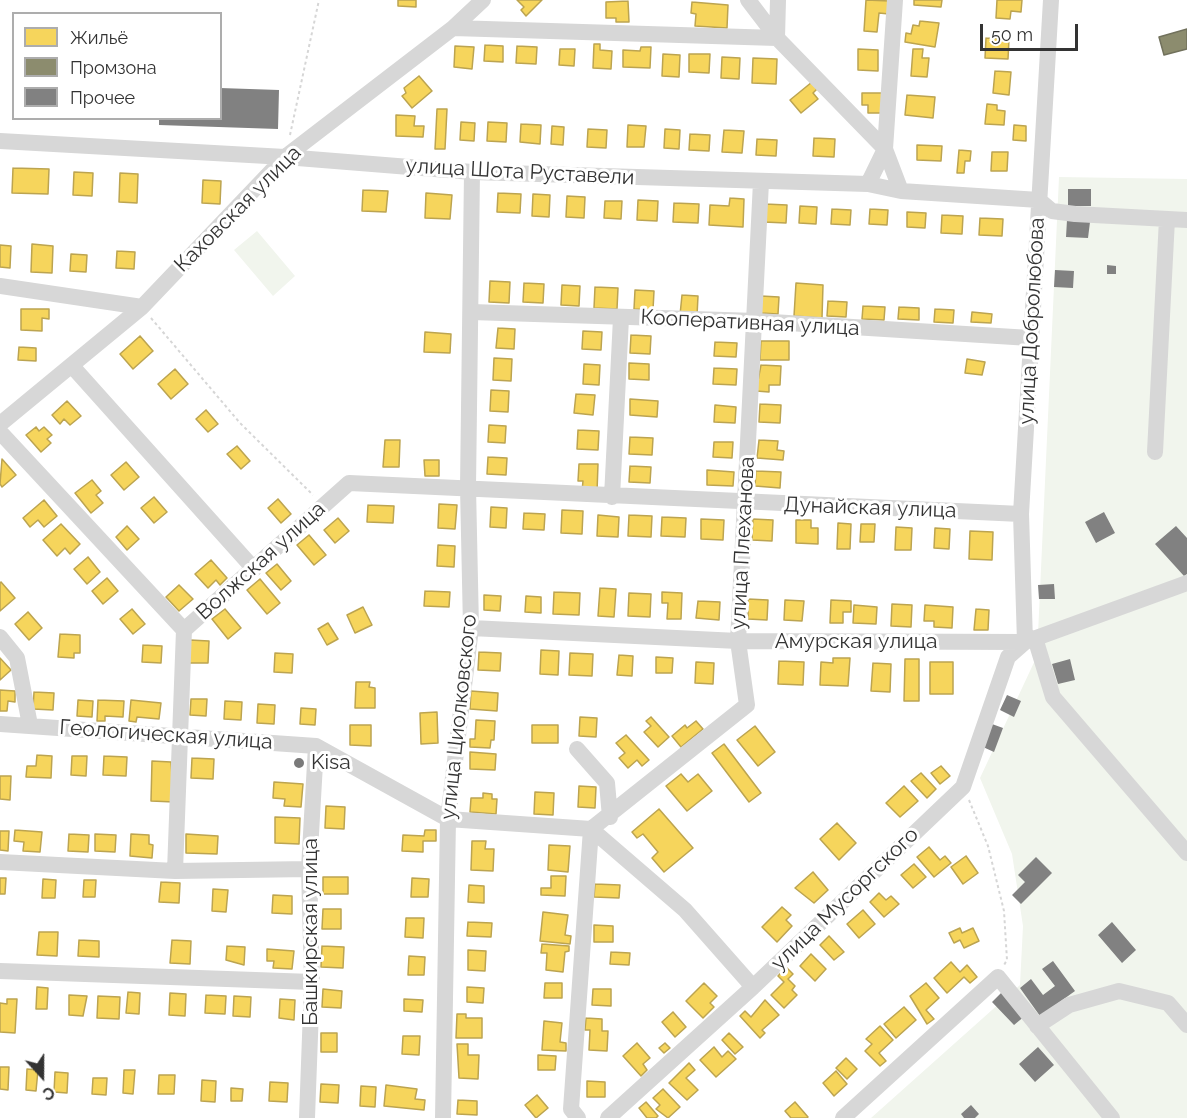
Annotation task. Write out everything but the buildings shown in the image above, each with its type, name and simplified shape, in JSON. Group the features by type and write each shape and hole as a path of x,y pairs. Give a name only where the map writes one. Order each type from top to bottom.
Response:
{"street":[{"name":"Каховская улица","path":"0,424 142,307 285,157 453,28 483,0"},
{"path":"748,0 777,38 885,149 901,191"},
{"path":"777,38 778,0"},
{"path":"868,184 885,149 895,0"},
{"name":"улица Добролюбова","path":"1054,1 1030,338 1021,514 1030,640 1053,697 1187,853"},
{"path":"453,28 777,38"},
{"name":"улица Шота Руставели","path":"0,141 285,157 472,172 868,184 901,191 1039,200"},
{"name":"улица Циолковского","path":"443,1118 448,819 471,628 468,487 472,172"},
{"name":"улица Плеханова","path":"591,830 747,705 738,641 744,502 756,321 761,182"},
{"path":"1039,200 1052,211 1187,220"},
{"path":"1155,452 1167,219"},
{"path":"0,286 142,307"},
{"name":"Кооперативная улица","path":"471,312 756,321 1030,338"},
{"path":"612,497 621,318"},
{"path":"72,366 254,569"},
{"path":"0,432 184,630"},
{"name":"Волжская улица","path":"175,871 184,630 349,483 468,487"},
{"name":"Дунайская улица","path":"468,487 612,497 1021,514"},
{"path":"1030,640 1187,583"},
{"name":"Амурская улица","path":"471,628 738,641 1030,640"},
{"path":"0,637 17,658 30,725"},
{"name":"улица Мусоргского","path":"608,1118 753,987 963,787 1008,657 1030,640"},
{"name":"Геологическая улица","path":"0,724 316,746 448,819 591,830"},
{"name":"Башкирская улица","path":"307,1118 312,982 309,869 316,746"},
{"path":"577,749 607,783 610,817"},
{"path":"591,830 685,910 753,987"},
{"path":"570,1115 591,830"},
{"path":"0,862 175,871 309,869"},
{"path":"0,970 312,982"},
{"path":"843,1118 998,977 1112,1118"},
{"path":"1037,1026 1069,1005 1119,991 1168,1003 1187,1025"}],"path":[{"path":"285,157 319,0"},
{"path":"142,307 240,423 323,506"},
{"path":"963,787 988,846 1004,911 1007,960 998,977"}],"shaded area":[{"path":"1059,177 1187,179 1187,1118 871,1118 1020,985 1023,926 1012,854 980,778 1037,656"},
{"path":"257,231 295,276 273,296 234,250"}],"place":[{"name":"Kisa","path":"299,763"}]}
